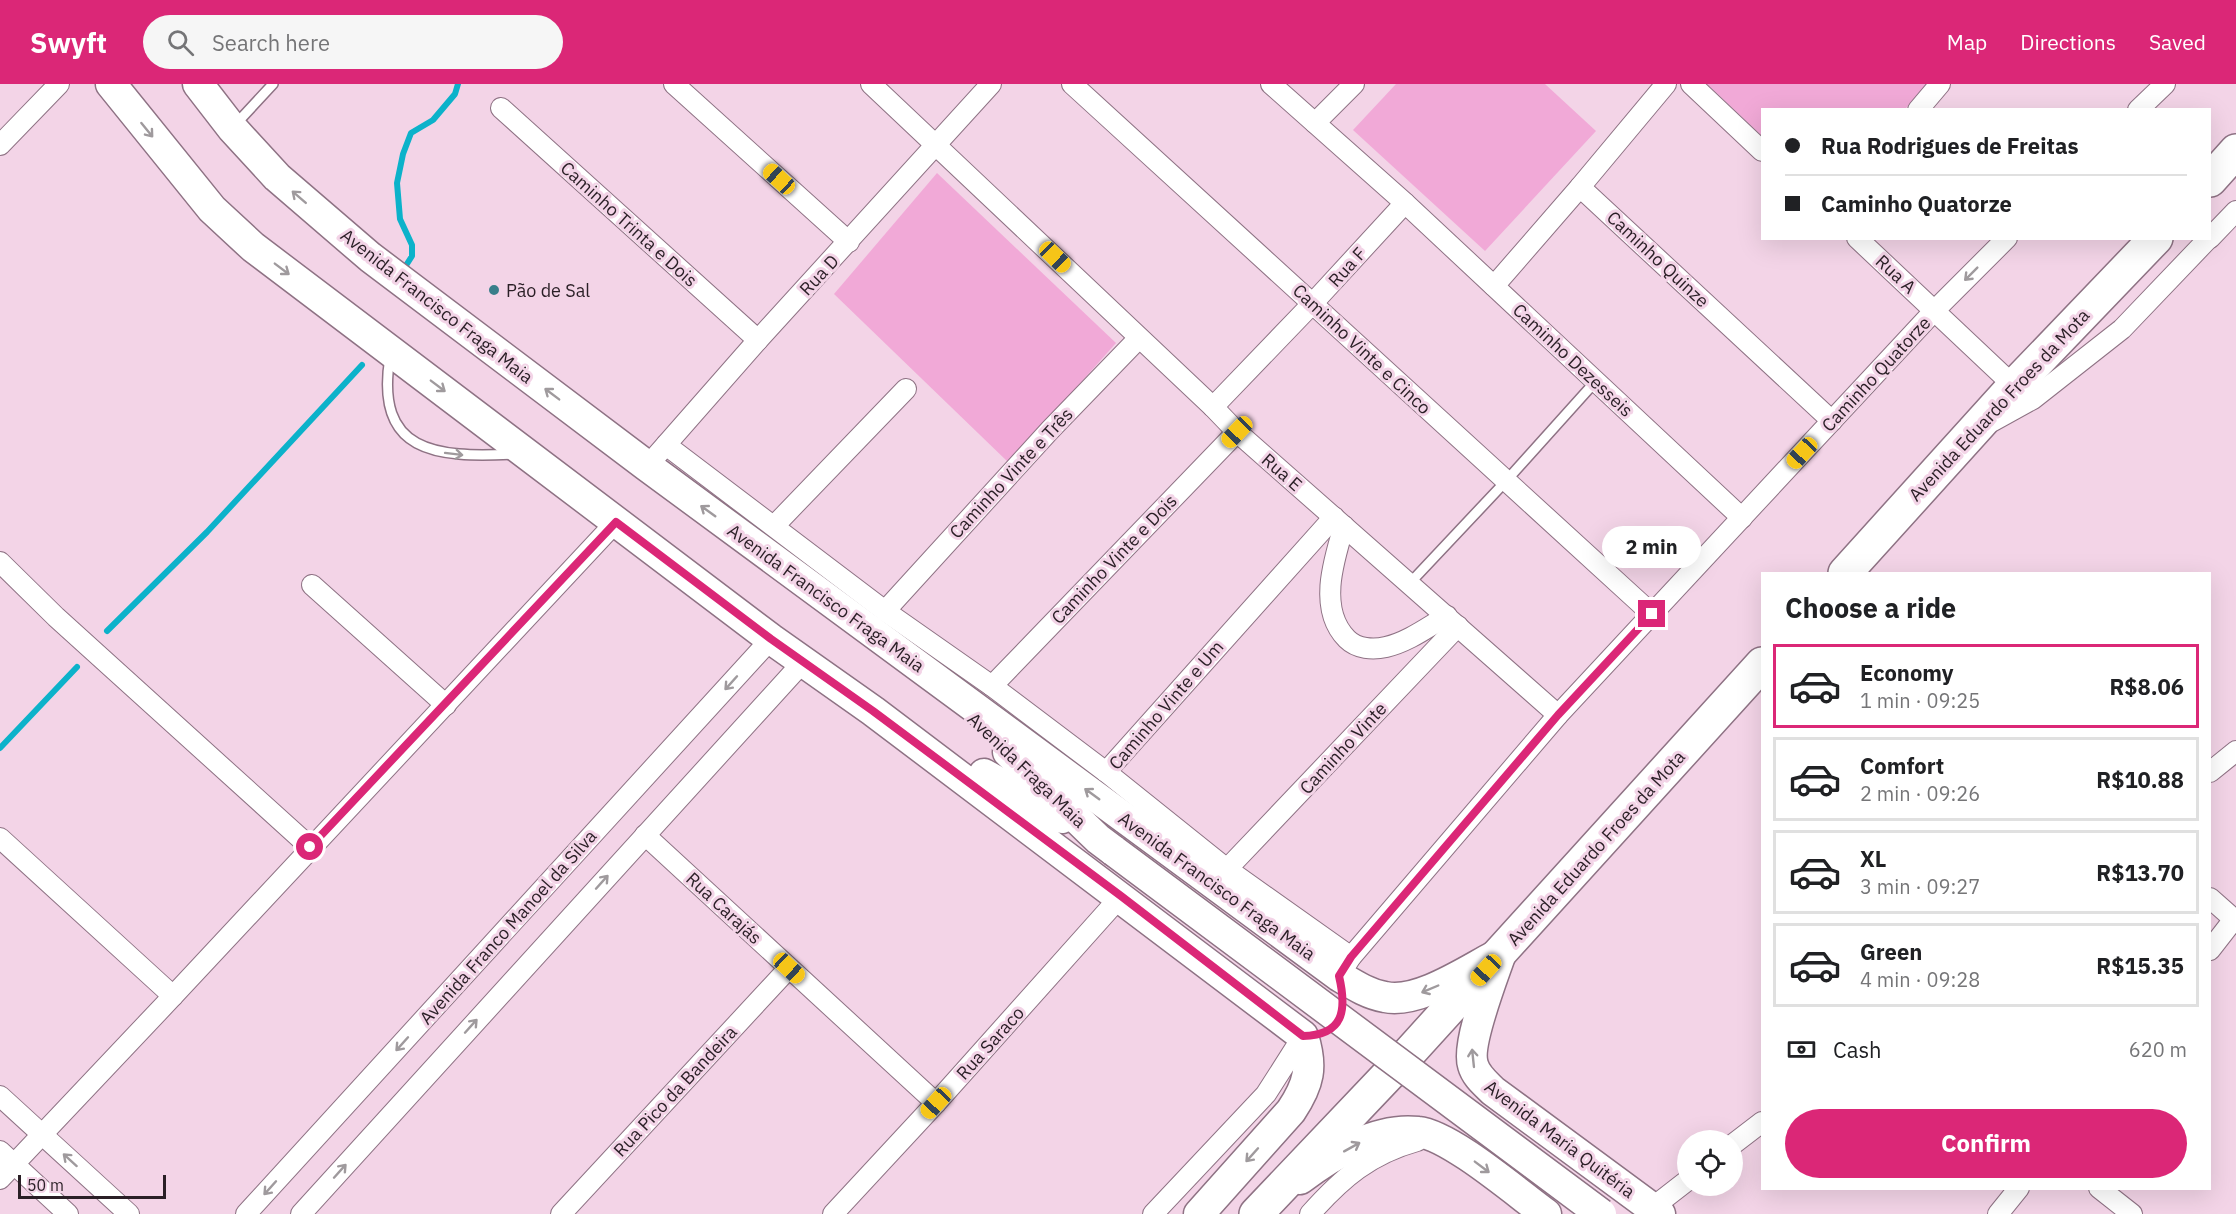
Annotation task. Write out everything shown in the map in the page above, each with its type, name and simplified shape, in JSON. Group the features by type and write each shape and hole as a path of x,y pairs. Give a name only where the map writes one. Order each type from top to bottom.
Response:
{"highway":[{"path":"2211,179 2236,152"},
{"name":"Avenida Eduardo Froes da Mota","path":"1846,572 2014,386 2154,240"},
{"name":"Avenida Eduardo Froes da Mota","path":"1262,1208 1501,953 1761,665"}],"main road":[{"path":"111,84 212,209 253,247 771,639 873,711 1121,896 1303,1036 1309,1058 1308,1077 1302,1094 1291,1111 1199,1214"},
{"name":"Avenida Francisco Fraga Maia","path":"198,84 232,128 277,177 370,257 657,456 924,670 1345,967 1366,992 1387,998 1408,997 1433,988 1501,953"},
{"name":"Avenida Fraga Maia","path":"924,670 1106,845"},
{"name":"Avenida Fraga Maia","path":"873,711 1106,845"},
{"path":"1106,845 1601,1214"},
{"name":"Avenida Maria Quitéria","path":"1501,953 1472,1046 1472,1065 1479,1077 1493,1091 1656,1211"},
{"path":"1303,1036 1329,1032 1337,1022 1343,1011 1345,967"},
{"path":"1445,1142 1448,1112 1458,1097 1493,1091"},
{"path":"1262,1208 1318,1166 1362,1141 1387,1134 1419,1132 1445,1142 1546,1214"}],"street":[{"path":"0,145 59,84"},
{"path":"674,84 849,242"},
{"name":"Rua E","path":"871,84 1237,432 1558,715"},
{"name":"Rua D","path":"657,456 758,340 991,84"},
{"name":"Caminho Vinte e Cinco","path":"1072,84 1652,614"},
{"name":"Caminho Dezesseis","path":"1272,84 1405,203 1742,518"},
{"path":"1315,123 1354,84"},
{"path":"1494,286 1666,84"},
{"path":"1691,84 1761,150"},
{"path":"1920,108 1940,84"},
{"path":"2140,108 2165,84"},
{"name":"Caminho Trinta e Dois","path":"501,108 758,340"},
{"name":"Caminho Quinze","path":"1580,187 1832,421"},
{"name":"Rua F","path":"1213,407 1405,203"},
{"path":"2211,236 2236,211"},
{"name":"Rua A","path":"1859,240 2014,386"},
{"name":"Caminho Quatorze","path":"1345,967 1558,715 1935,310 2005,240"},
{"path":"1972,432 2033,399 2122,329 2207,240"},
{"name":"Caminho Vinte e Três","path":"885,611 1050,429 1139,338"},
{"path":"774,526 906,389"},
{"name":"Caminho Vinte e Dois","path":"992,686 1237,432"},
{"path":"657,456 774,526 885,611 992,686 1106,772"},
{"path":"0,1179 7,1158 41,1134 616,522"},
{"path":"1339,522 1330,611 1338,631 1350,643 1366,649 1385,647 1453,621"},
{"name":"Caminho Vinte e Um","path":"1339,522 1106,772 1345,967"},
{"path":"0,562 56,617 310,847"},
{"path":"312,585 446,705"},
{"name":"Caminho Vinte","path":"1227,870 1453,621"},
{"name":"Avenida Franco Manoel da Silva","path":"246,1214 771,639"},
{"path":"301,1214 803,662"},
{"path":"2211,771 2236,751"},
{"name":"Rua Carajás","path":"645,835 936,1103"},
{"path":"0,838 173,996"},
{"name":"Rua Saraco","path":"833,1214 936,1103 1121,896"},
{"path":"2211,899 2235,920 2211,949"},
{"name":"Rua Pico da Bandeira","path":"561,1214 789,968"},
{"path":"1153,1214 1266,1094 1303,1036"},
{"path":"0,1096 129,1214"},
{"path":"1743,1137 1761,1123"},
{"path":"1310,1214 1374,1156 1397,1146 1445,1142"},
{"path":"7,1158 68,1214"},
{"path":"1998,1214 2017,1190"},
{"path":"2102,1190 2132,1214"},
{"path":"1656,1211 1677,1191"}],"lane":[{"path":"232,128 273,84"},
{"path":"391,351 386,382 388,404 393,421 411,439 431,450 457,455 526,453"},
{"path":"1410,584 1506,482 1595,382"}],"shaded area":[{"path":"1396,84 1545,84 1596,131 1485,251 1353,130"},
{"path":"1707,84 1929,84 1906,108 1761,108 1761,135"},
{"path":"937,173 1116,343 1009,463 834,294"}],"waterway":[{"path":"405,267 412,256 412,245 400,219 397,183 403,154 411,133 433,120 455,94 458,84"},
{"path":"107,631 207,532 362,365"},
{"path":"0,748 77,667"}],"place":[{"name":"Pão de Sal","path":"494,290"}],"route":[{"path":"310,847 616,522 1121,896 1303,1036 1318,1035 1329,1032 1343,1011 1343,995 1339,976 1351,957 1558,715 1652,614"}]}
